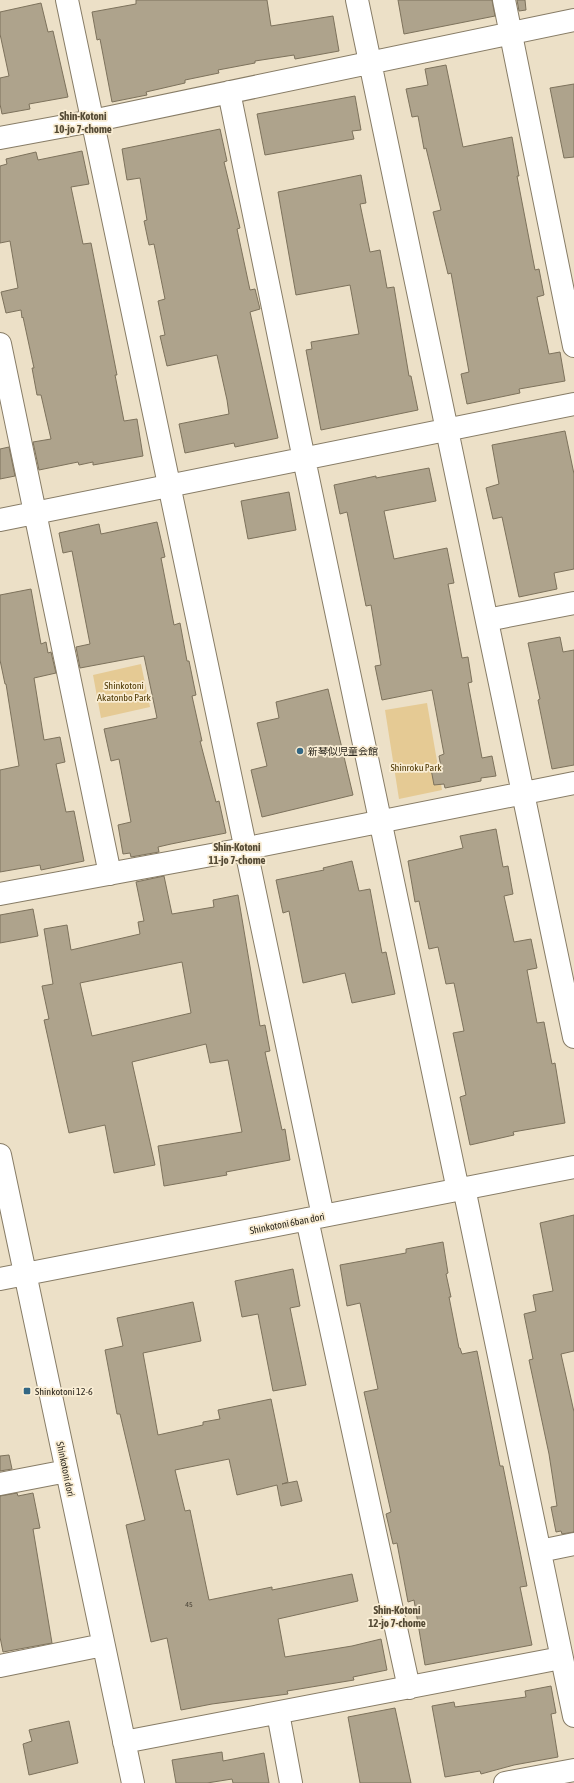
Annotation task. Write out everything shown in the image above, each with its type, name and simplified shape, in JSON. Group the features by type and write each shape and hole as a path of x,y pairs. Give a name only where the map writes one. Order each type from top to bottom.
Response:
{"street":[{"path":"67,0 246,848 315,1218 409,1688"},
{"path":"357,0 523,794 567,968 574,1037"},
{"path":"504,0 574,346"},
{"path":"0,138 92,121 574,20"},
{"path":"229,92 380,822 540,1551 574,1716"},
{"path":"0,344 110,874"},
{"path":"0,520 574,404"},
{"path":"486,620 574,603"},
{"path":"0,894 246,848 574,783"},
{"name":"Shinkotoni dori","path":"0,1155 133,1783"},
{"name":"Shinkotoni 6ban dori","path":"0,1279 574,1167"},
{"path":"0,1484 67,1471"},
{"path":"540,1551 574,1544"},
{"path":"0,1666 103,1645"},
{"path":"124,1742 561,1658"},
{"path":"278,1713 291,1783"},
{"path":"505,1783 574,1770"}],"green space":[{"name":"Shinkotoni Akatonbo Park","path":"141,664 150,707 101,718 93,675"},
{"name":"Shinroku Park","path":"427,703 442,790 399,799 385,710"}],"building":[{"path":"136,0 267,0 271,26 333,16 339,51 295,59 294,55 255,61 255,63 218,70 219,73 185,80 185,83 146,92 147,95 112,102 100,39 97,40 92,12 136,4"},
{"path":"398,0 492,0 495,16 404,34"},
{"path":"517,0 525,0 526,10 519,11"},
{"path":"41,3 48,32 53,31 68,97 29,104 30,109 2,114 0,104 0,78 9,76 0,34 0,12"},
{"path":"446,65 463,147 512,137 519,176 517,176 535,270 539,269 544,295 537,297 549,354 560,352 565,381 519,389 520,393 467,404 461,374 469,372 451,273 448,274 433,212 441,210 426,148 424,149 418,116 412,117 406,89 428,85 425,69"},
{"path":"574,84 574,157 564,158 550,88"},
{"path":"355,96 361,130 352,131 354,139 265,155 257,114"},
{"path":"220,129 227,161 224,162 240,228 237,229 250,290 255,289 260,309 250,312 278,438 235,447 234,443 185,453 179,424 229,414 227,400 217,355 167,366 160,336 165,335 158,301 165,299 154,244 149,245 144,221 147,220 140,178 127,180 122,149"},
{"path":"82,151 89,184 71,187 83,244 91,243 117,375 115,375 124,421 137,419 143,456 93,465 93,462 79,465 78,462 39,470 33,442 51,439 41,395 37,395 32,368 34,368 21,310 6,313 1,292 18,288 10,241 0,243 0,166 7,164 6,159 36,152 38,160"},
{"path":"361,175 366,203 360,204 370,252 380,250 387,288 394,287 409,376 411,376 418,410 321,430 306,350 312,349 311,342 359,334 350,285 296,295 278,192"},
{"path":"565,431 574,474 574,569 554,573 557,589 519,597 502,517 493,519 486,488 499,484 492,445"},
{"path":"9,447 15,476 0,479 0,449"},
{"path":"429,468 436,501 384,511 394,559 447,548 454,583 448,584 462,658 468,657 472,682 468,683 482,758 492,756 496,776 481,778 481,781 445,788 444,784 434,785 431,769 441,767 439,756 444,754 432,690 382,700 375,666 381,665 371,605 366,606 347,512 340,514 334,485 376,476 376,478"},
{"path":"289,492 296,530 248,539 241,501"},
{"path":"157,522 165,557 161,558 174,625 180,623 187,661 189,661 196,695 192,696 202,741 200,741 216,802 219,801 226,833 158,847 159,852 131,857 130,853 123,854 118,825 131,822 119,759 111,761 104,729 157,718 144,656 80,668 76,647 90,644 72,551 63,553 59,533 99,524 101,534"},
{"path":"31,589 41,644 46,642 48,653 51,652 56,673 34,678 44,740 60,737 65,762 56,764 66,812 74,811 84,861 41,870 40,865 0,872 0,770 19,766 6,684 0,660 0,595"},
{"path":"560,637 563,652 574,650 574,765 552,769 538,700 540,699 528,643"},
{"path":"328,689 353,795 262,817 251,770 267,766 257,723 279,718 276,702"},
{"path":"496,829 503,867 508,866 513,894 504,896 514,942 531,939 537,968 527,970 537,1023 544,1022 552,1064 555,1063 565,1123 513,1132 514,1135 470,1145 460,1097 466,1095 453,1033 464,1031 454,983 446,984 438,947 429,949 419,901 415,902 408,861 463,848 460,836"},
{"path":"352,861 359,891 370,889 382,953 386,952 395,994 352,1003 345,973 303,983 289,911 283,913 276,880 324,870 323,868"},
{"path":"164,876 172,914 214,907 213,900 238,895 260,1026 265,1025 270,1051 265,1052 282,1130 285,1129 290,1160 226,1172 227,1175 164,1186 158,1146 242,1132 228,1060 210,1063 206,1044 132,1062 155,1165 114,1173 105,1125 69,1133 44,1020 49,1019 42,986 53,984 44,929 67,925 71,950 140,934 138,922 144,921 136,882","holes":["182,962 191,1013 92,1036 80,983"]},
{"path":"33,909 38,936 0,943 0,915"},
{"path":"574,1215 574,1351 561,1354 574,1412 574,1532 562,1534 561,1531 556,1532 551,1507 557,1506 549,1454 529,1360 533,1359 524,1314 536,1311 533,1295 553,1291 540,1223"},
{"path":"443,1242 448,1273 446,1274 451,1297 449,1297 459,1348 462,1354 477,1351 500,1466 503,1466 527,1586 520,1587 532,1645 425,1665 414,1600 408,1602 397,1543 393,1544 386,1514 391,1512 364,1392 378,1389 360,1303 347,1306 340,1265 406,1253 406,1249"},
{"path":"293,1269 300,1306 290,1308 306,1385 273,1391 258,1314 242,1317 235,1281"},
{"path":"193,1302 201,1341 143,1353 158,1435 203,1425 203,1422 220,1419 218,1410 271,1399 288,1482 282,1484 297,1481 302,1501 281,1506 277,1485 237,1495 229,1459 175,1470 185,1511 190,1510 209,1600 272,1587 272,1590 352,1574 358,1601 278,1619 285,1657 352,1646 381,1639 387,1670 353,1677 354,1680 287,1691 288,1694 212,1704 181,1710 167,1638 151,1642 126,1525 145,1520 120,1414 117,1414 105,1350 123,1346 117,1318"},
{"path":"9,1455 12,1469 0,1471 0,1456"},
{"path":"17,1493 18,1496 33,1493 40,1528 33,1529 52,1643 3,1652 0,1637 0,1496"},
{"path":"551,1686 556,1713 551,1714 558,1757 514,1765 481,1774 480,1771 445,1777 432,1706 454,1702 455,1707 526,1697 525,1691"},
{"path":"395,1708 411,1783 360,1783 348,1717"},
{"path":"69,1721 78,1763 29,1775 23,1744 32,1741 29,1730"},
{"path":"222,1752 223,1761 264,1753 269,1783 233,1783 232,1779 207,1783 176,1783 172,1760"}],"place":[{"name":"新琴似児童会館","path":"300,751"},
{"name":"Shinkotoni 12-6","path":"27,1391"}],"district":[{"name":"Shin-Kotoni 10-jo 7-chome","path":"83,122"},
{"name":"Shin-Kotoni 11-jo 7-chome","path":"237,853"},
{"name":"Shin-Kotoni 12-jo 7-chome","path":"397,1616"}]}
